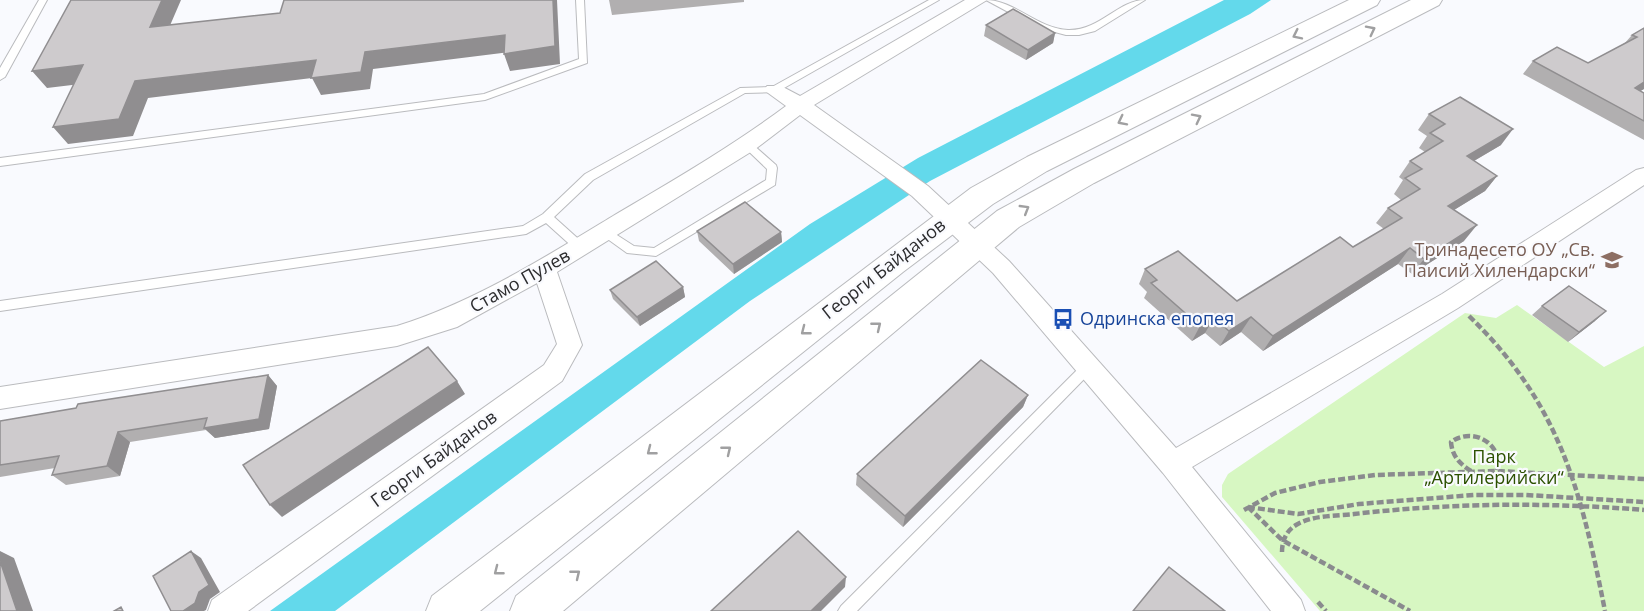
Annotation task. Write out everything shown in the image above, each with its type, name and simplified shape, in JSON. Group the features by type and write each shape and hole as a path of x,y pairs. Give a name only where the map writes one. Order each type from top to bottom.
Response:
{"main road":[{"name":"Георги Байданов","path":"447,611 950,218 1036,164 1368,0"},
{"path":"531,611 1008,219 1084,176 1430,0"}],"street":[{"name":"Стамо Пулев","path":"0,398 397,336 448,320 544,269 606,232 747,144 801,105 978,0"},
{"path":"774,90 801,105 920,191 978,243 1173,464 1222,529 1301,603"},
{"path":"1173,464 1450,301 1644,176"},
{"name":"Георги Байданов","path":"223,611 553,373 570,345 544,269"}],"lane":[{"path":"0,77 43,0"},
{"path":"0,162 485,97 584,61 579,0"},
{"path":"0,306 526,230 547,217 589,177 743,90 774,90 935,0"},
{"path":"990,0 1045,28 1071,32 1090,30 1141,0"},
{"path":"606,232 631,250 656,252 771,182 772,168 747,144"},
{"path":"547,217 580,247"},
{"path":"846,611 1088,367"}],"path":[{"path":"1450,301 1494,341 1533,389 1550,416 1582,505 1605,611"},
{"path":"1472,471 1454,457 1450,449 1451,442 1464,434 1474,435 1494,448 1499,456 1500,465 1497,471"},
{"path":"1222,529 1248,507 1282,490 1325,482 1388,475 1472,471 1571,473 1644,479"},
{"path":"1248,507 1298,514 1359,504 1422,498 1526,495 1644,502"},
{"path":"1286,561 1282,552 1282,540 1290,529 1299,523 1374,511 1465,503 1582,505 1644,510"},
{"path":"1248,507 1282,540 1410,611"},
{"path":"1301,603 1326,611"}],"green space":[{"name":"Парк „Артилерийски“","path":"1517,305 1604,367 1644,346 1644,611 1320,611 1222,497 1222,485 1228,474 1465,313 1496,318"}],"water":[{"path":"1224,0 1271,0 1250,14 930,181 750,301 335,611 270,611 810,224 918,158"}],"building":[{"path":"71,0 162,0 150,27 280,13 284,0 553,0 555,46 504,54 505,35 365,52 361,72 311,78 316,60 135,81 119,119 53,127 83,65 32,71"},
{"path":"1013,9 1055,33 1028,50 986,25"},
{"path":"1644,28 1644,82 1635,88 1644,93 1644,121 1533,61 1557,47 1588,63 1637,37 1632,35"},
{"path":"1460,97 1513,129 1467,156 1497,176 1448,206 1477,225 1424,259 1410,248 1273,336 1251,317 1229,331 1214,318 1200,326 1151,283 1157,280 1145,269 1178,251 1237,301 1340,237 1353,247 1402,218 1388,208 1420,189 1405,178 1422,169 1410,161 1443,141 1430,133 1445,124 1429,114"},
{"path":"745,202 781,232 733,264 697,231"},
{"path":"656,261 683,287 637,317 610,290"},
{"path":"1569,286 1606,311 1579,332 1542,306"},
{"path":"428,347 457,381 270,505 243,465"},
{"path":"981,360 1028,395 905,516 857,474"},
{"path":"268,375 259,419 204,428 207,418 118,432 107,466 52,475 59,456 0,465 0,421 76,408 78,404"},
{"path":"798,531 846,577 811,611 711,611"},
{"path":"191,551 209,585 199,592 195,603 183,611 171,611 153,576"},
{"path":"0,561 17,611 0,611"},
{"path":"1169,567 1225,611 1133,611"}],"place":[{"name":"Тринадесето ОУ „Св. Паисий Хилендарски“","path":"1612,260"},
{"name":"Одринска епопея","path":"1063,319"}]}
